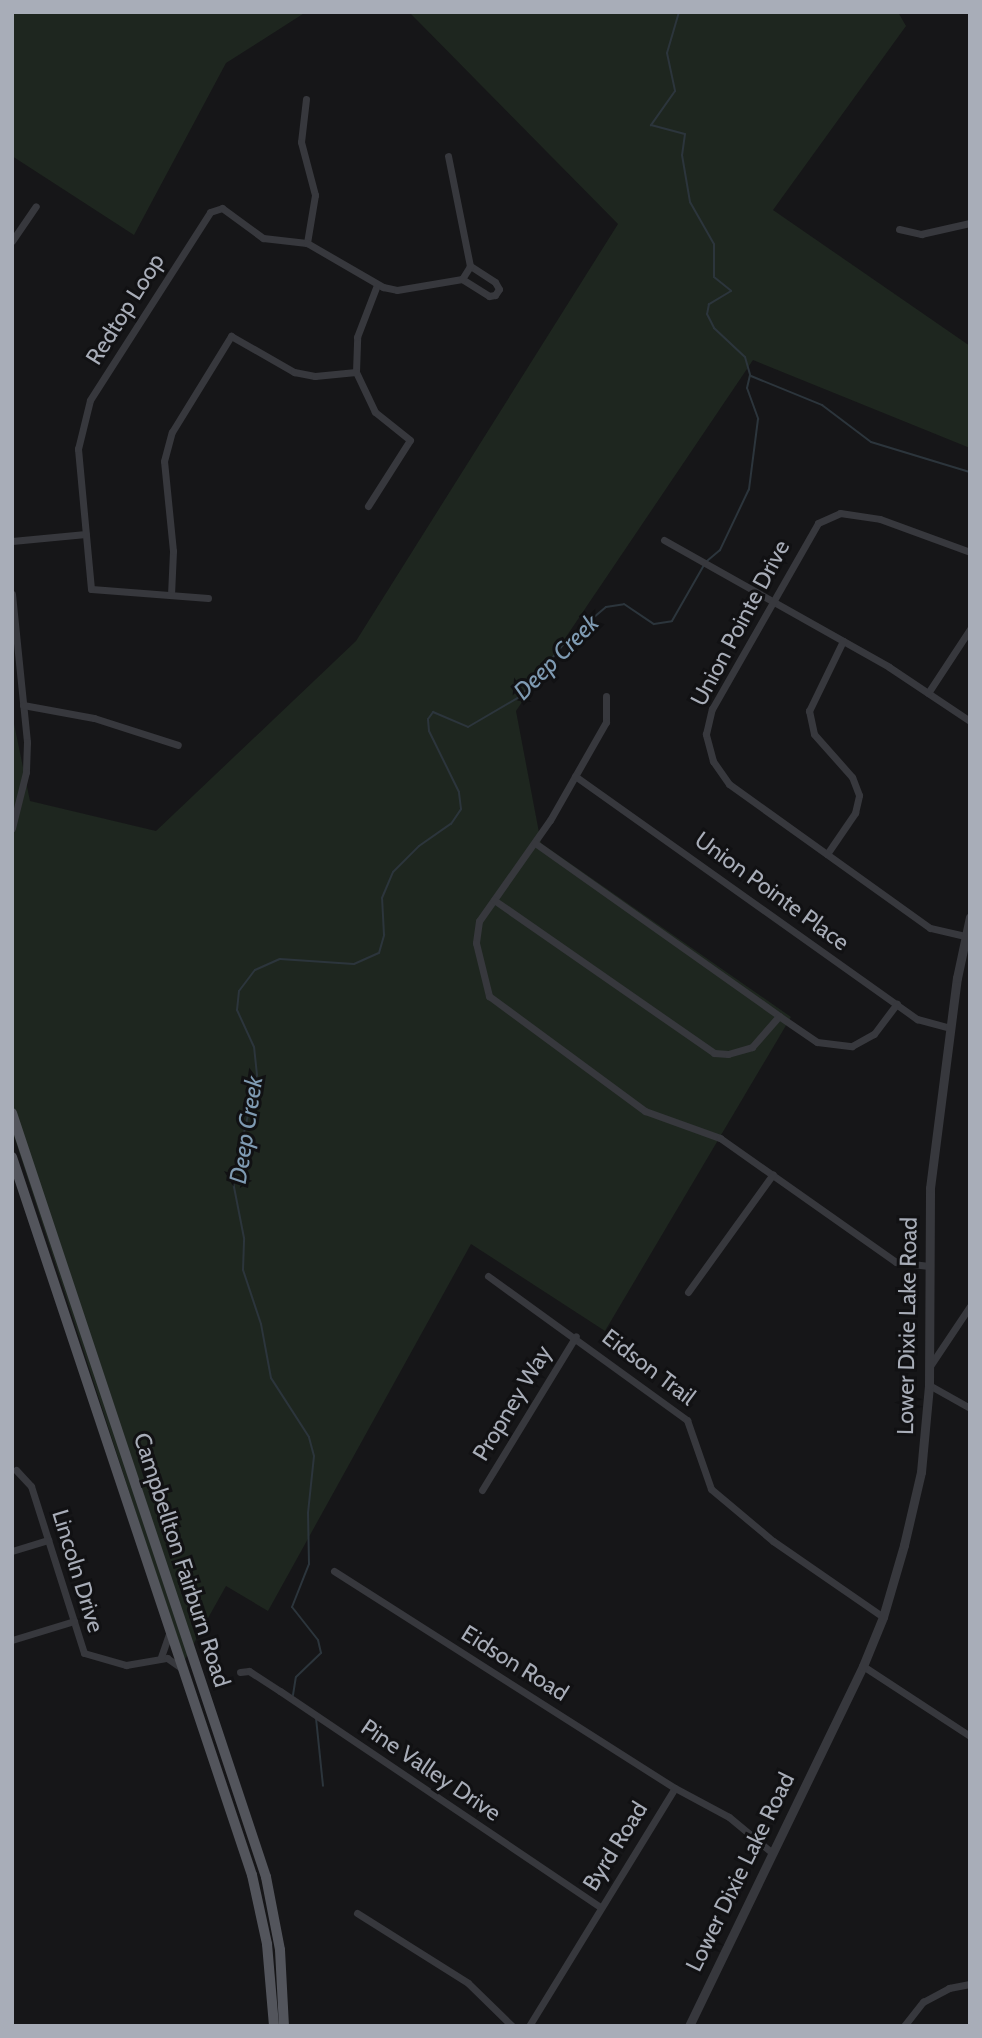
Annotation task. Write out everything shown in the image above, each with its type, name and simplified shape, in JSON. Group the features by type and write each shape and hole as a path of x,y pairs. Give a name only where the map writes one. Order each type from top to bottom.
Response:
{"main road":[{"name":"Campbellton Fairburn Road","path":"12,1113 266,1877 280,1950 284,2026"},
{"name":"Campbellton Fairburn Road","path":"12,1157 258,1898 268,1954 274,2026"}],"street":[{"path":"306,99 301,142 315,195 307,243"},
{"path":"448,156 470,266 462,279 489,296 499,289 495,282 470,266"},
{"path":"12,241 36,206"},
{"name":"Redtop Loop","path":"208,598 91,589 78,449 81,422 90,400 210,212 222,208 263,238 307,243 377,285 397,290 462,279"},
{"path":"899,229 920,234 970,223"},
{"path":"368,506 410,440 375,412 356,372 357,337 377,285"},
{"path":"171,595 173,551 164,461 172,432 231,336 294,372 315,376 356,372"},
{"name":"Union Pointe Drive","path":"965,936 930,928 729,784 713,761 706,734 712,709 771,600 814,528 840,513 880,519 970,552"},
{"path":"12,541 86,534"},
{"path":"664,540 843,641 970,721"},
{"path":"12,594 23,705 26,772 12,828"},
{"path":"928,693 970,629"},
{"path":"827,854 855,813 859,795 852,778 814,734 809,711 814,692 843,641"},
{"path":"606,696 606,722 536,843 479,921 477,943 484,985 497,1006 645,1111 720,1138 896,1262 929,1266"},
{"path":"23,705 94,718 178,745"},
{"name":"Union Pointe Place","path":"575,776 897,1004 933,1026 951,1028"},
{"path":"536,843 817,1042 852,1046 874,1034 897,1004"},
{"path":"494,900 714,1053 752,1047 779,1016"},
{"name":"Lower Dixie Lake Road","path":"690,2026 770,1851 863,1666 883,1617 915,1502 930,1366 930,1188 951,1028 970,917"},
{"path":"688,1292 773,1174"},
{"name":"Eidson Trail","path":"488,1276 576,1336 687,1420 695,1434 705,1480 723,1501 883,1617"},
{"path":"930,1366 970,1306"},
{"name":"Propney Way","path":"481,1490 576,1336"},
{"path":"929,1385 970,1408"},
{"name":"Lincoln Drive","path":"16,1470 32,1486 84,1653 126,1665 161,1657"},
{"path":"12,1551 48,1540"},
{"name":"Eidson Road","path":"334,1571 675,1788"},
{"path":"12,1640 74,1621"},
{"path":"170,1630 161,1657 173,1660 183,1670"},
{"path":"863,1666 970,1737"},
{"name":"Pine Valley Drive","path":"240,1672 249,1671 280,1691 600,1907"},
{"name":"Byrd Road","path":"529,2026 675,1788 729,1817 770,1851"},
{"path":"357,1913 468,1983 512,2026"},
{"path":"904,2026 923,2002 948,1987 970,1984"}],"shaded area":[{"path":"12,12 306,12 226,63 134,235 12,156"},
{"path":"409,12 898,12 906,26 773,210 970,346 970,448 753,360 516,711 541,843 791,1017 605,1331 471,1244 268,1611 226,1586 184,1661 12,1130 12,714 30,801 156,831 356,641 618,224"}],"waterway":[{"name":"Deep Creek","path":"679,12 667,53 675,91 651,125 685,134 682,155 690,202 714,244 714,277 731,291 709,304 707,314 714,328 745,357 750,375 747,388 758,419 749,489 720,550 707,561"},
{"path":"751,376 822,405 871,442 970,472"},
{"name":"Deep Creek","path":"293,1695 296,1677 321,1653 318,1640 292,1607 309,1564 308,1513 314,1456 309,1437 271,1378 261,1324 243,1270 244,1238 233,1182 257,1075 254,1047 237,1010 239,991 255,970 280,959 354,964 379,953 384,935 382,898 393,872 419,846 451,824 461,809 459,792 429,731 428,719 433,712 468,727 521,696 567,640 606,607 624,604 654,624 672,621 704,565"},
{"name":"Deep Creek","path":"316,1718 323,1786"}]}
